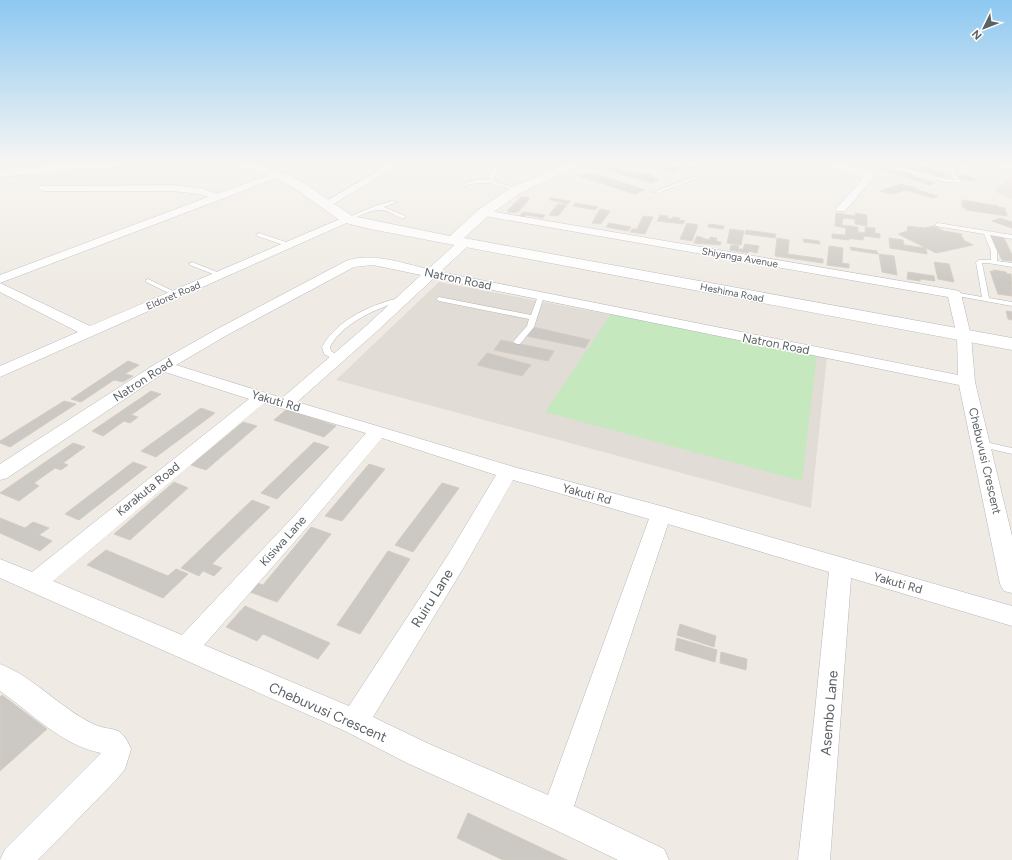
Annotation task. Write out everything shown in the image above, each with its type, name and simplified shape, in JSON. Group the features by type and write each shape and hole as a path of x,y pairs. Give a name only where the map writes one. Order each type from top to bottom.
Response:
{"street":[{"path":"0,279 204,203"},
{"path":"286,404 432,274 483,213 497,203"},
{"path":"841,209 846,203"},
{"path":"326,204 347,219"},
{"name":"Shiyanga Avenue","path":"483,213 954,294"},
{"name":"Heshima Road","path":"347,219 391,230 1012,344"},
{"name":"Eldoret Road","path":"0,372 88,331 290,245 347,219"},
{"name":"Natron Road","path":"0,473 163,366 224,331 356,262 373,261 387,263 432,274 967,382"},
{"path":"0,287 88,331"},
{"path":"954,294 964,336"},
{"name":"Chebuvusi Crescent","path":"964,336 967,382 1012,584"},
{"name":"Yakuti Rd","path":"163,366 508,472 661,514 1012,616"},
{"name":"Karakuta Road","path":"35,582 261,397"},
{"name":"Kisiwa Lane","path":"185,648 303,519 378,431"},
{"name":"Ruiru Lane","path":"355,722 456,561 508,472"},
{"path":"556,814 661,514"},
{"name":"Asembo Lane","path":"814,860 828,721 841,566"},
{"name":"Chebuvusi Crescent","path":"0,568 355,722 417,753 556,814 654,860"},
{"path":"0,676 28,695 64,724 93,738 112,742 117,749 115,759 106,770 16,860"}],"lane":[{"path":"347,219 377,206 389,203"},
{"path":"377,206 403,217"},
{"path":"938,225 1012,237"},
{"path":"986,233 995,252 996,257 994,262"},
{"path":"258,235 290,245"},
{"path":"986,300 978,263 983,261 1012,265"},
{"path":"192,264 220,275"},
{"path":"148,281 175,294"},
{"path":"954,294 1012,304"},
{"path":"517,342 530,327 541,296"},
{"path":"338,358 327,352 326,347 332,336 365,313 379,306 404,299"},
{"path":"439,299 534,318"},
{"path":"981,444 1012,451"}],"shaded area":[{"path":"439,282 827,356 811,508 336,380"}],"green space":[{"path":"613,311 817,354 802,481 545,412"}],"building":[{"path":"515,203 526,203 518,212 508,213 510,211 507,211"},
{"path":"576,203 598,207 595,210 573,206"},
{"path":"962,203 981,203 998,206 1005,208 1007,216 966,210 966,208 962,207"},
{"path":"558,204 567,205 558,216 549,215"},
{"path":"600,209 610,211 601,224 592,223"},
{"path":"523,212 545,215 543,218 526,215 524,218 518,217"},
{"path":"836,213 855,216 855,213 867,215 867,226 855,224 855,219 843,218 842,225 858,227 858,232 865,233 865,227 875,228 875,233 880,234 880,238 864,236 863,240 845,238 846,228 835,226"},
{"path":"660,215 668,216 667,218 671,219 673,217 680,218 679,220 685,221 683,224 657,221"},
{"path":"643,216 653,217 645,234 630,232 632,229 637,229"},
{"path":"1000,218 1012,222 1012,228 992,221"},
{"path":"609,223 631,227 628,231 606,227"},
{"path":"687,223 698,225 692,241 680,239"},
{"path":"709,224 724,226 723,229 708,227"},
{"path":"908,226 924,228 934,226 944,231 962,234 961,236 964,239 963,240 973,245 936,253 898,234 907,231"},
{"path":"730,229 744,231 741,245 727,243"},
{"path":"746,230 776,234 775,238 745,234"},
{"path":"832,234 845,235 845,238 849,238 849,240 832,238"},
{"path":"990,234 1003,236 1012,255 1012,261 1002,260"},
{"path":"697,236 709,240 710,237 717,238 716,241 721,242 720,245 694,243"},
{"path":"777,238 789,240 788,254 823,259 823,263 775,256"},
{"path":"889,238 903,240 904,245 926,248 927,254 890,248"},
{"path":"803,239 819,241 820,244 804,242"},
{"path":"745,244 759,246 757,253 730,250 731,245 739,246 738,249 743,249"},
{"path":"829,246 843,248 842,263 849,264 849,268 827,265"},
{"path":"850,247 877,251 878,254 851,250"},
{"path":"879,254 894,256 897,275 882,272"},
{"path":"934,262 949,264 954,282 938,279"},
{"path":"993,270 1011,274 1012,296 998,294 990,271 993,272"},
{"path":"908,272 934,276 935,281 907,279"},
{"path":"1006,311 1012,312 1012,320 1008,319"},
{"path":"533,327 590,340 585,348 526,336"},
{"path":"501,340 554,351 548,361 494,350"},
{"path":"487,353 531,365 522,376 477,365"},
{"path":"128,361 139,365 125,374 133,376 123,382 114,380 81,402 71,399"},
{"path":"151,391 161,394 131,415 138,417 130,423 124,421 103,436 92,431"},
{"path":"64,401 76,404 10,447 0,443 0,441"},
{"path":"201,408 215,413 156,457 141,451"},
{"path":"287,409 336,426 324,437 274,420"},
{"path":"243,422 257,426 206,470 191,465"},
{"path":"314,442 329,447 277,499 261,493"},
{"path":"73,443 85,447 63,463 68,465 61,470 55,468 34,483 39,486 19,501 0,493"},
{"path":"133,462 147,467 79,520 65,514"},
{"path":"369,464 385,469 342,521 325,516"},
{"path":"174,482 188,488 130,540 114,534"},
{"path":"442,483 459,488 413,552 395,545"},
{"path":"252,500 270,507 212,564 222,568 214,576 203,571 199,576 181,568"},
{"path":"0,518 25,528 33,522 49,528 39,535 52,541 40,551 0,533"},
{"path":"311,527 331,534 277,602 250,592 257,583 263,585"},
{"path":"106,550 168,576 176,569 188,574 163,598 87,565"},
{"path":"388,551 410,559 360,634 337,625"},
{"path":"245,606 330,643 318,659 263,634 257,641 226,627"},
{"path":"680,624 716,636 714,647 677,635"},
{"path":"677,638 717,650 715,662 675,650"},
{"path":"721,652 747,659 746,670 720,663"},
{"path":"2,695 47,729 0,771 0,697"},
{"path":"468,813 567,860 503,860 457,838"}]}
